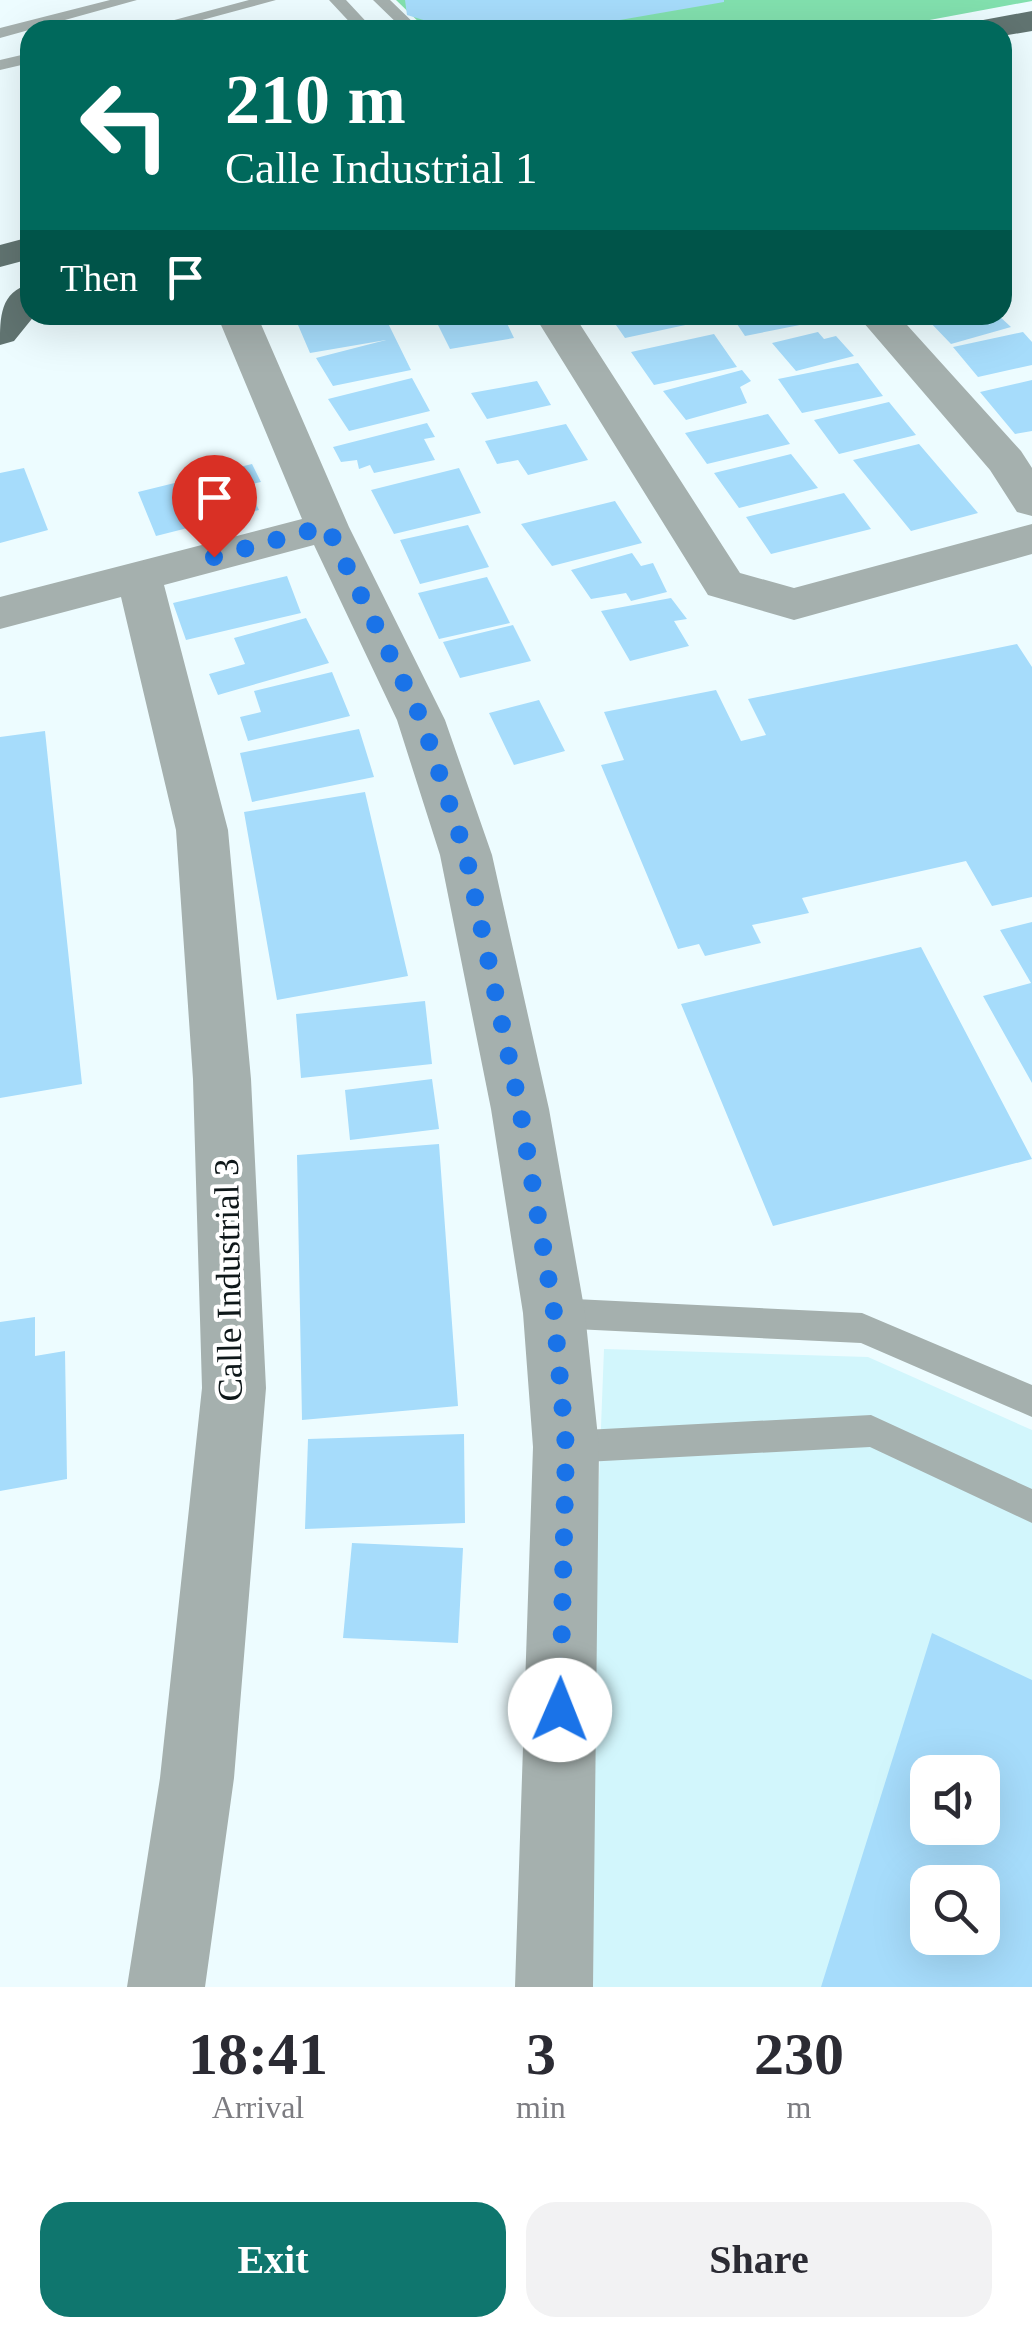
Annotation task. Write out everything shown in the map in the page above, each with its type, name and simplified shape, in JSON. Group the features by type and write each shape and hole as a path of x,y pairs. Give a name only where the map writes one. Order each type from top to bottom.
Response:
{"main road":[{"path":"0,332 20,308"}],"street":[{"path":"242,325 327,526 422,720 466,855 520,1109 554,1312 566,1447 554,1987"},
{"path":"560,325 724,584 794,604 1032,539"},
{"path":"886,325 1019,458 1032,502"},
{"path":"0,613 327,526"},
{"name":"Calle Industrial 3","path":"138,577 202,830 222,1079 234,1388 196,1778 166,1987"}],"lane":[{"path":"54,20 129,0"},
{"path":"186,20 268,0"},
{"path":"337,0 356,20"},
{"path":"380,0 401,20"},
{"path":"554,1312 862,1328 1032,1401"},
{"path":"566,1447 871,1431 1032,1506"}],"shaded area":[{"path":"604,1349 868,1357 1032,1430 1032,1987 588,1987 589,1738"}],"green space":[{"path":"396,0 1032,0 930,20 417,20"}],"building":[{"path":"405,0 724,0 620,20 423,20 407,15"},
{"path":"298,325 389,325 411,370 333,386 316,358 386,340 310,353"},
{"path":"438,325 508,325 514,338 450,349"},
{"path":"616,325 685,325 625,338"},
{"path":"738,325 800,325 745,336"},
{"path":"933,325 1011,327 951,344"},
{"path":"818,332 824,339 836,336 854,356 796,371 772,343"},
{"path":"1023,332 1032,342 1032,365 978,377 953,347"},
{"path":"714,334 737,367 654,385 631,352"},
{"path":"858,363 883,396 802,413 778,379"},
{"path":"742,370 751,381 740,387 747,403 686,420 663,391"},
{"path":"412,378 430,411 349,431 328,399"},
{"path":"1032,380 1032,431 1015,434 980,392"},
{"path":"537,381 551,405 487,419 471,393"},
{"path":"889,402 916,435 839,454 814,420"},
{"path":"768,414 790,444 707,464 685,433"},
{"path":"427,423 435,437 424,439 435,460 374,473 370,465 359,469 357,460 341,462 333,447"},
{"path":"566,424 588,460 528,475 518,460 497,464 485,441"},
{"path":"919,444 978,513 911,531 853,460"},
{"path":"791,454 818,488 739,508 714,473"},
{"path":"252,464 261,482 247,485 259,510 156,536 138,492"},
{"path":"24,468 48,530 0,543 0,473"},
{"path":"459,468 481,513 394,534 371,490"},
{"path":"844,493 871,529 771,554 746,517"},
{"path":"615,501 642,543 552,566 521,524"},
{"path":"468,525 489,567 420,584 400,540"},
{"path":"632,553 641,566 653,563 667,592 631,601 626,593 591,599 571,570"},
{"path":"287,576 301,613 186,640 173,603"},
{"path":"487,577 510,623 439,639 418,593"},
{"path":"671,598 687,619 674,621 689,646 630,661 601,611"},
{"path":"306,618 329,663 218,695 209,674 245,664 234,638"},
{"path":"513,625 531,661 460,678 443,642"},
{"path":"1017,644 1032,667 1032,897 992,906 966,861 802,898 809,913 752,925 761,943 705,956 699,944 678,949 601,765 624,760 604,712 716,690 741,741 766,735 748,699"},
{"path":"332,672 350,716 248,741 240,717 261,712 254,691"},
{"path":"539,700 565,751 514,765 489,713"},
{"path":"359,729 374,777 252,802 240,753"},
{"path":"45,731 82,1084 0,1098 0,737"},
{"path":"365,792 408,976 277,1000 244,812"},
{"path":"1032,922 1032,1083 983,996 1031,983 1000,930"},
{"path":"921,947 1032,1159 773,1226 681,1004"},
{"path":"425,1001 432,1064 301,1078 296,1014"},
{"path":"432,1079 439,1129 350,1140 345,1090"},
{"path":"439,1144 458,1406 302,1420 297,1155"},
{"path":"35,1317 35,1356 65,1351 67,1479 0,1491 0,1322"},
{"path":"464,1434 465,1523 305,1529 308,1439"},
{"path":"352,1543 463,1548 458,1643 343,1638"},
{"path":"932,1633 1032,1680 1032,1987 821,1987"}],"route":[{"path":"214,557 327,526 422,720 466,855 520,1109 554,1312 566,1447 560,1710"}]}
